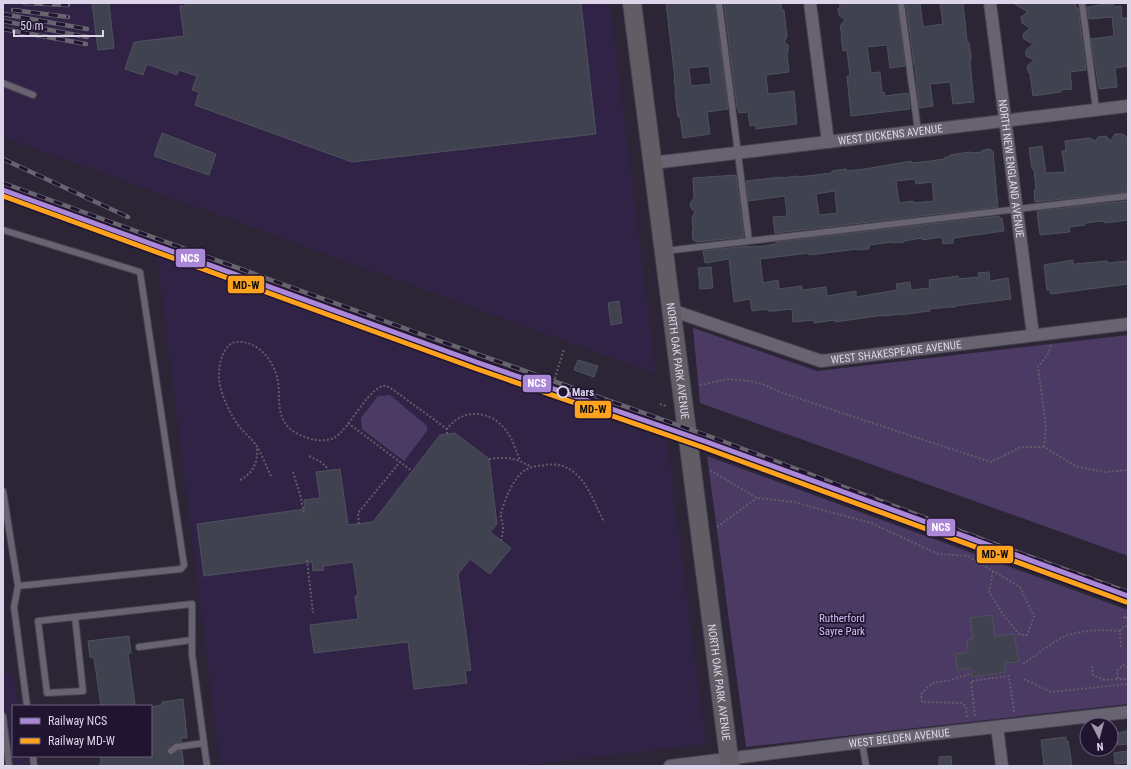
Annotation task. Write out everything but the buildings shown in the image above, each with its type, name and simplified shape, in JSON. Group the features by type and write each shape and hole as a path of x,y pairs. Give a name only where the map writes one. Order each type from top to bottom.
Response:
{"street":[{"name":"NORTH OAK PARK AVENUE","path":"632,3 729,763"},
{"path":"810,3 828,142"},
{"name":"NORTH NEW ENGLAND AVENUE","path":"990,3 1033,335"},
{"name":"WEST DICKENS AVENUE","path":"652,163 1128,106"},
{"name":"WEST SHAKESPEARE AVENUE","path":"671,310 821,361 1128,324"},
{"name":"WEST BELDEN AVENUE","path":"670,766 729,763 862,742 997,728 1128,712"},
{"path":"997,728 1002,766"}],"lane":[{"path":"719,3 749,241"},
{"path":"901,3 918,131"},
{"path":"1082,3 1096,109"},
{"path":"3,83 33,95"},
{"path":"664,251 1128,196"},
{"path":"3,230 140,272 184,565 181,569 18,586"},
{"path":"3,490 18,586 14,607 26,705"},
{"path":"75,617 83,691 47,693 38,621 192,604 192,654 207,766"},
{"path":"139,647 192,640"},
{"path":"3,716 9,766"},
{"path":"862,742 866,766"},
{"path":"171,751 176,747 204,743"}],"path":[{"path":"270,476 257,447 237,423 229,409 219,381 220,360 228,345 233,342 245,342 253,345 261,350 266,356 273,366 276,374 280,408 285,424 299,435 322,441 335,437 372,393 377,388 383,386 387,386 447,429"},
{"path":"1044,447 1046,428 1038,367 1048,354 1051,344"},
{"path":"550,394 564,349"},
{"path":"700,385 727,379 750,381 991,462 1021,447 1044,447 1077,467 1106,472 1128,470"},
{"path":"660,404 666,406"},
{"path":"447,434 447,429 452,423 457,419 471,414 480,414 494,418 507,431 520,460"},
{"path":"348,423 412,471"},
{"path":"664,437 669,438"},
{"path":"240,480 251,472 256,464 258,457 257,447"},
{"path":"309,456 322,462 326,465 328,470"},
{"path":"489,459 502,457 512,458 520,460 531,467"},
{"path":"359,524 358,512 400,462"},
{"path":"501,541 503,528 500,520 501,512 507,496 514,482 526,469 531,467 555,463 577,474 587,487 604,522"},
{"path":"710,470 757,498 794,502 871,523 938,554 968,556 1020,587 1034,618 1026,635 1020,635 1004,616 989,592 993,571"},
{"path":"293,472 304,513"},
{"path":"717,527 757,498"},
{"path":"307,560 314,613"},
{"path":"1121,648 1120,631 1124,626 1128,626"},
{"path":"1022,664 1060,639 1079,632 1109,630 1120,631"},
{"path":"1118,679 1117,671 1123,665 1128,668"},
{"path":"1092,666 1093,675 1105,680 1128,679"},
{"path":"967,717 966,706 961,703 922,702 921,694 932,683 951,680 971,674"},
{"path":"975,716 970,681 1009,676 1014,712"},
{"path":"1024,679 1051,692 1128,684"},
{"path":"1124,679 1124,685"}],"shaded area":[{"path":"3,3 610,3 656,374 3,137"},
{"path":"157,255 667,441 706,744 522,766 220,766"},
{"path":"13,673 18,705 12,705 12,757 26,757 27,766 3,766 3,674"}],"green space":[{"path":"693,328 817,371 1128,335 1128,556 700,403"},
{"path":"390,395 427,426 427,431 404,461 362,429 361,418 378,396"},
{"name":"Rutherford Sayre Park","path":"707,456 1128,610 1128,704 746,747"}],"railway":[{"path":"25,3 68,5"},
{"path":"13,10 68,17"},
{"path":"3,14 87,29"},
{"path":"3,21 87,37"},
{"path":"3,29 86,44"},
{"path":"3,159 128,217"},
{"path":"3,183 426,336 706,435 992,543 1128,592"}],"rail line":[{"name":"NCS","path":"3,190 479,363 707,442 1128,596"},
{"name":"MD-W","path":"3,196 477,369 705,448 1126,602"}],"place":[{"name":"Mars","path":"563,392"}]}
